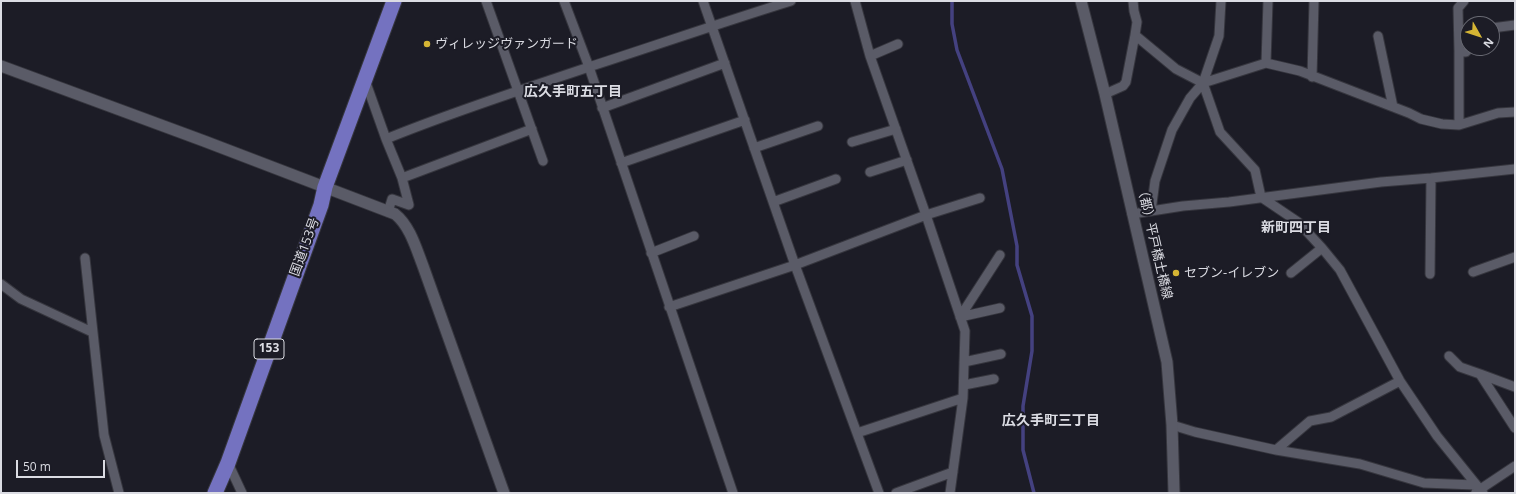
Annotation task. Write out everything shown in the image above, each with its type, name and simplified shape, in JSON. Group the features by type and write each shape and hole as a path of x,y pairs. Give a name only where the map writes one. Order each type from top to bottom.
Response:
{"highway":[{"name":"国道153号","path":"215,493 228,464 321,205 325,187 394,1"}],"street":[{"path":"486,1 543,161"},
{"path":"564,1 589,67 733,493"},
{"path":"703,1 795,265 879,493"},
{"path":"386,139 423,124 712,25 792,1"},
{"path":"855,1 870,56 965,330 963,398 950,493"},
{"name":"（都）平戸橋土橋線","path":"1080,1 1105,94 1167,362 1172,424 1174,493"},
{"path":"1105,94 1123,86 1126,82 1138,22 1134,11 1133,1"},
{"path":"1151,211 1154,181 1172,130 1190,98 1203,83 1219,36 1221,1"},
{"path":"1266,63 1268,1"},
{"path":"1312,77 1314,1"},
{"path":"1459,125 1458,8 1464,1"},
{"path":"1500,27 1515,25"},
{"path":"1135,35 1176,68 1203,83 1220,132 1255,170 1261,197 1298,222 1322,248 1346,280 1359,307 1400,381 1437,436 1478,490"},
{"path":"1378,36 1393,108"},
{"path":"870,56 898,44"},
{"path":"602,108 725,63"},
{"path":"1203,83 1266,63 1300,71 1312,77 1409,113 1420,120 1459,125 1498,113 1515,112"},
{"path":"1,66 325,187 395,214 401,219 412,239 504,493"},
{"path":"365,78 386,139 402,178 409,205 392,199 388,212"},
{"path":"621,163 745,120"},
{"path":"754,148 818,126"},
{"path":"402,178 532,129"},
{"path":"852,142 896,130"},
{"path":"870,172 907,160"},
{"path":"1132,214 1183,206 1229,202 1381,182 1515,169"},
{"path":"1430,274 1431,178"},
{"path":"773,202 836,179"},
{"path":"669,307 795,265 926,215 980,198"},
{"path":"651,253 694,236"},
{"path":"1291,272 1322,248"},
{"path":"960,317 1000,255"},
{"path":"1473,272 1515,257"},
{"path":"85,258 104,435 119,493"},
{"path":"1,284 21,299 92,332"},
{"path":"960,317 1000,308"},
{"path":"964,362 1000,354"},
{"path":"1449,356 1460,367 1515,387"},
{"path":"1480,374 1515,428"},
{"path":"964,385 994,379"},
{"path":"1276,450 1310,421 1331,417 1400,381"},
{"path":"857,434 963,398"},
{"path":"1172,424 1202,433 1276,450 1360,464 1424,483 1478,490 1515,466"},
{"path":"228,464 242,493"},
{"path":"896,493 953,472"}],"waterway":[{"path":"952,1 952,24 957,50 1002,169 1017,246 1017,265 1032,316 1032,351 1023,406 1023,450 1034,493"}],"place":[{"name":"ヴィレッジヴァンガード","path":"427,44"},
{"name":"セブン-イレブン","path":"1176,273"}],"district":[{"name":"広久手町五丁目","path":"573,92"},
{"name":"新町四丁目","path":"1296,228"},
{"name":"広久手町三丁目","path":"1051,421"}]}
